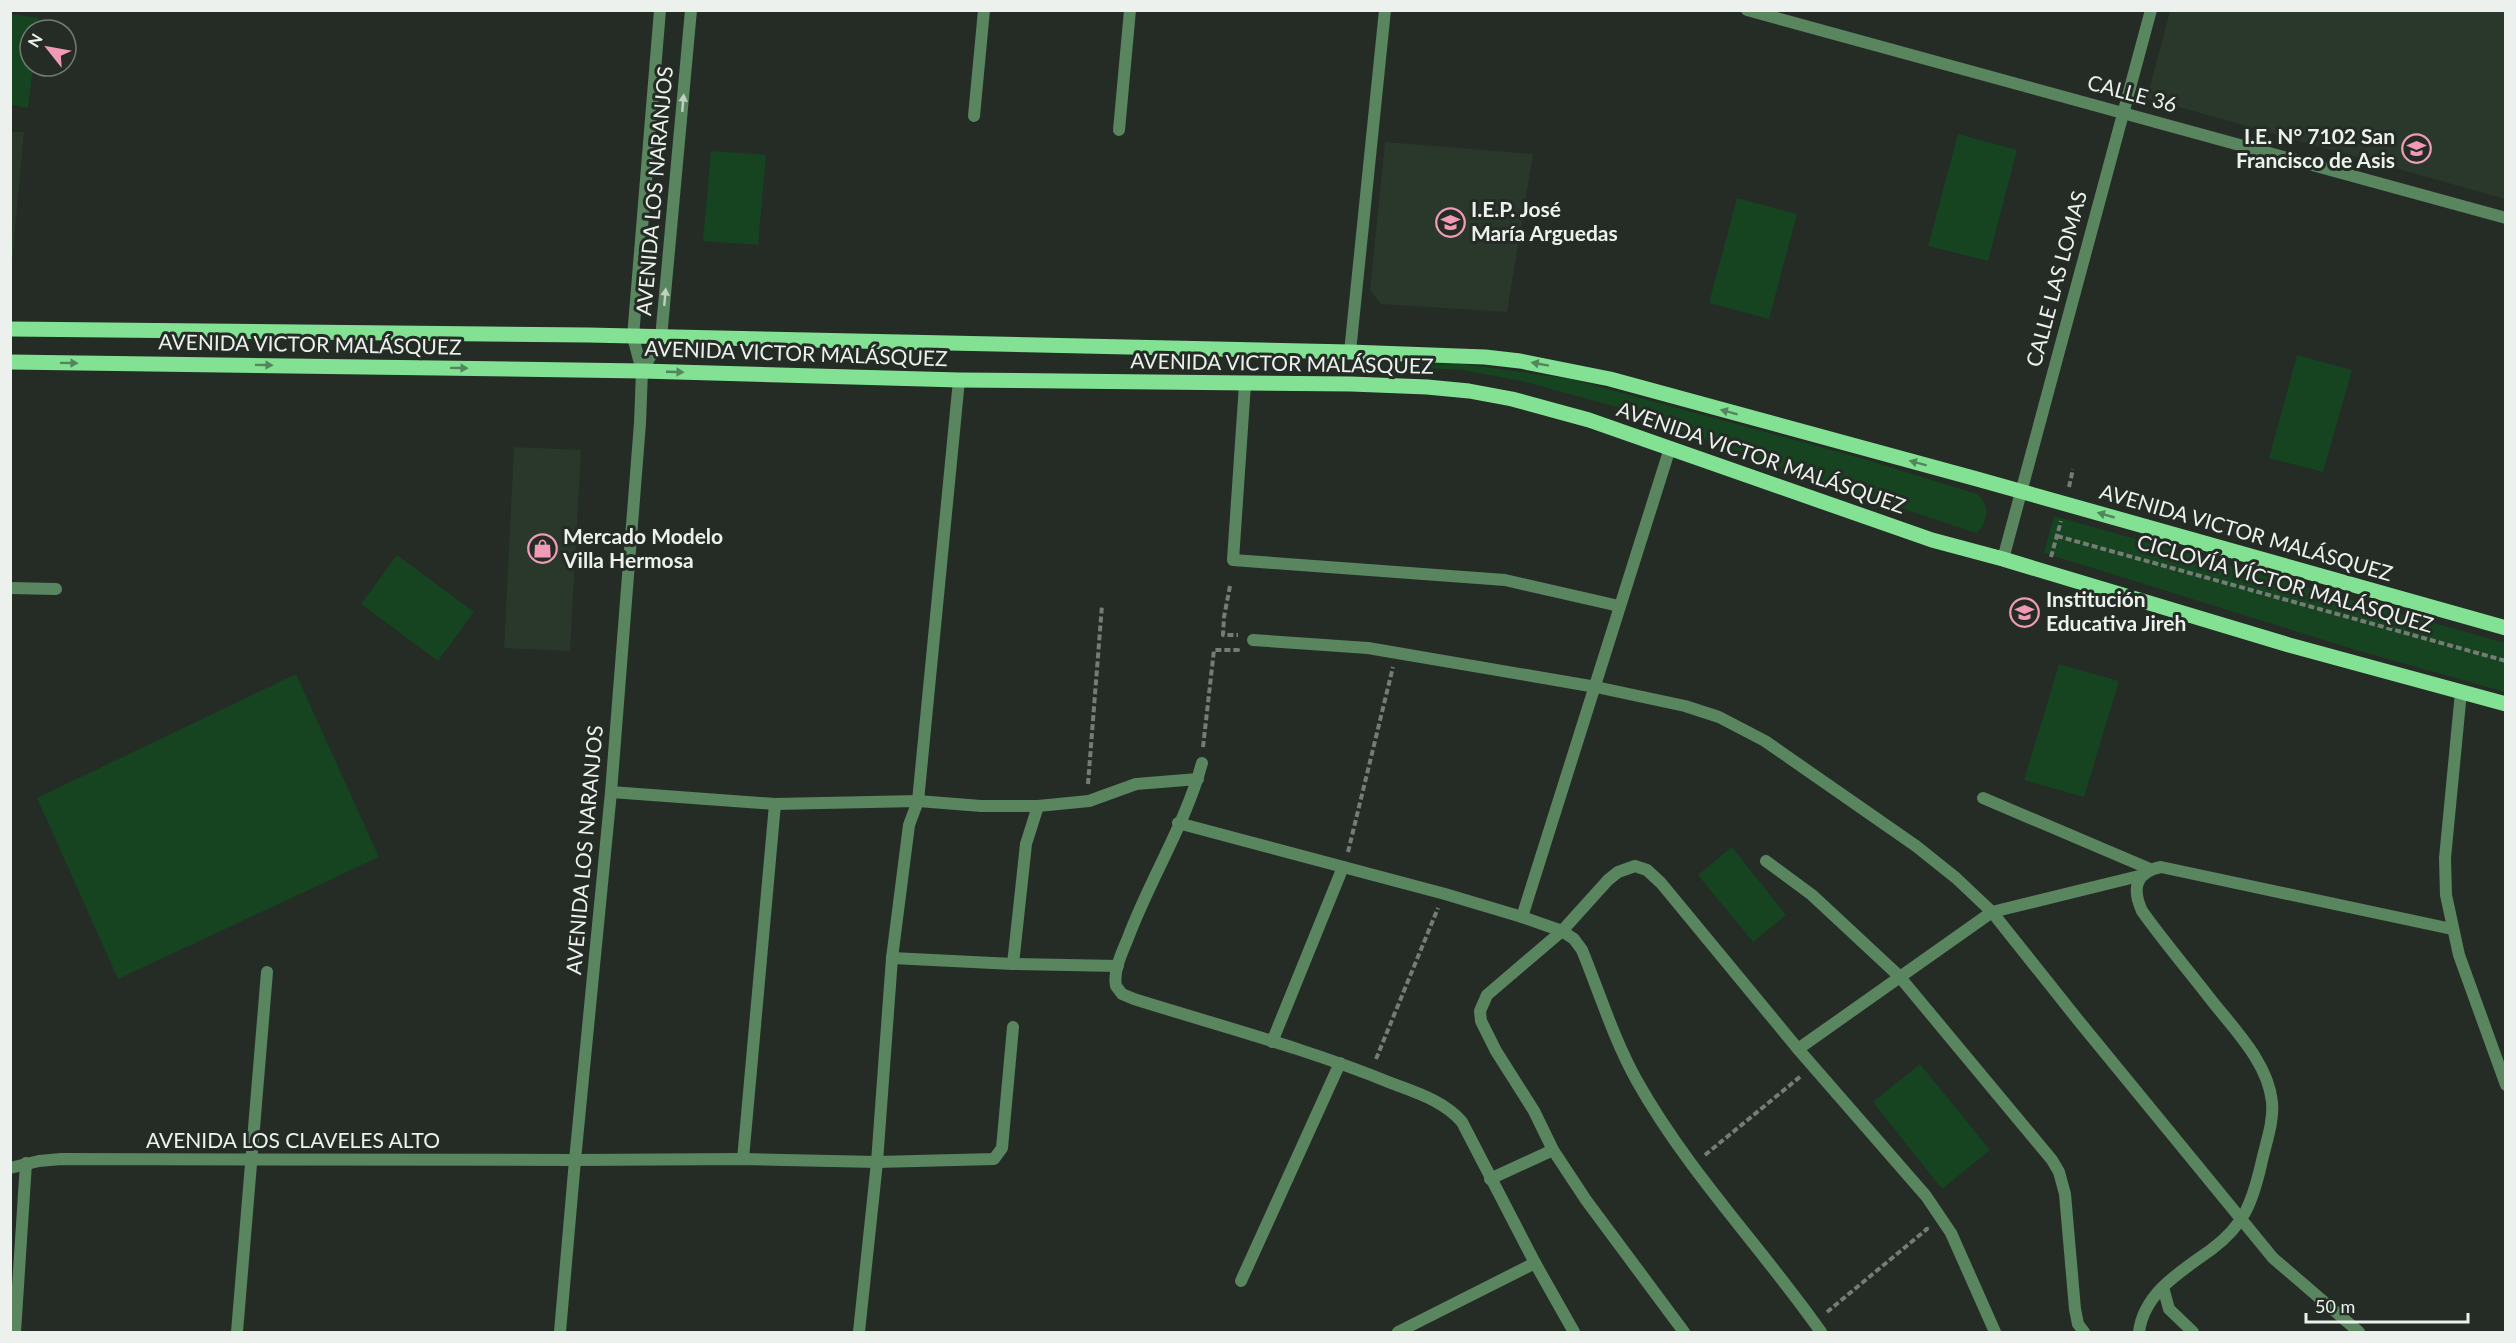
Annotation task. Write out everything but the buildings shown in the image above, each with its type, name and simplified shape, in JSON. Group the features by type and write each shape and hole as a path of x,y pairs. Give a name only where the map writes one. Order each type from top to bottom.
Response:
{"main road":[{"name":"AVENIDA VICTOR MALÁSQUEZ","path":"10,329 633,337 1350,352 1485,357 1571,370 2020,491 2505,628"},
{"name":"AVENIDA VICTOR MALÁSQUEZ","path":"10,362 642,371 959,380 1351,384 1470,391 1551,408 1932,540 2003,559 2210,622 2505,704"}],"street":[{"name":"AVENIDA LOS NARANJOS","path":"560,1332 610,792 638,446 642,371 633,337 660,10"},
{"name":"AVENIDA LOS NARANJOS","path":"642,371 661,338 691,10"},
{"path":"974,116 984,10"},
{"path":"1119,130 1130,10"},
{"path":"1350,352 1385,10"},
{"name":"CALLE 36","path":"1747,10 2505,218"},
{"name":"CALLE LAS LOMAS","path":"2003,559 2151,10"},
{"path":"859,1332 878,1162 892,958 909,825 918,801 959,380"},
{"path":"1245,384 1233,560 1505,580 1619,606"},
{"path":"1522,917 1670,448"},
{"path":"10,588 56,589"},
{"path":"1252,640 1314,643 1387,651 1596,687 1684,706 1743,727 1819,777 1916,846 1956,878 1992,912 2273,1258 2290,1275 2360,1332"},
{"path":"2460,692 2445,858 2446,895 2451,929 2505,1085"},
{"path":"1202,763 1198,779 1141,902 1118,966 1115,980 1122,994 1340,1063 1425,1097 1454,1113 1462,1122 1490,1179 1574,1332"},
{"path":"610,792 775,804 918,801 981,806 1038,806 1089,801 1136,784 1198,779"},
{"path":"1983,798 2147,872"},
{"path":"743,1159 775,804"},
{"path":"1013,964 1026,844 1038,806"},
{"path":"1178,823 1522,917 1563,931 1574,939 1582,950 1614,1032 1637,1081 1692,1165 1821,1332"},
{"path":"1766,861 1812,895 1899,976 2052,1160 2059,1172 2065,1194 2075,1310 2078,1324 2084,1332"},
{"path":"1684,1332 1586,1200 1553,1149 1534,1111 1481,1021 1480,1011 1487,995 1563,931 1608,880 1623,868 1635,866 1641,867 1661,883 1798,1049 1912,1179 1939,1214 1954,1239 1995,1332"},
{"path":"1272,1042 1343,867"},
{"path":"1798,1049 1992,912 2161,867 2451,929"},
{"path":"2139,1332 2140,1323 2149,1304 2163,1287 2222,1242 2243,1219 2254,1193 2272,1117 2271,1094 2260,1067 2247,1045 2142,911 2136,892 2137,884 2147,872"},
{"path":"892,958 1118,966"},
{"path":"237,1332 267,972"},
{"name":"AVENIDA LOS CLAVELES ALTO","path":"10,1168 26,1163 62,1159 250,1161 743,1159 878,1162 994,1159 1002,1148 1013,1027"},
{"path":"1241,1281 1340,1063"},
{"path":"1490,1179 1553,1149"},
{"path":"15,1332 26,1163"},
{"path":"1398,1332 1535,1263"},
{"path":"2163,1287 2169,1309 2193,1332"}],"path":[{"name":"CICLOVÍA VÍCTOR MALÁSQUEZ","path":"2057,536 2505,661"},
{"path":"1202,763 1214,650 1238,650 1238,634 1223,635 1230,586"},
{"path":"1088,789 1102,605"},
{"path":"1348,850 1393,667"},
{"path":"1378,1054 1437,912"},
{"path":"1692,1165 1813,1066"},
{"path":"1828,1312 1928,1228 1923,1222"}],"shaded area":[{"name":"I.E. N° 7102 San Francisco de Asis","path":"2170,11 2505,11 2505,199 2147,98"},
{"path":"10,132 24,132 11,272"},
{"name":"I.E.P. José María Arguedas","path":"1385,142 1533,154 1507,312 1381,304 1370,290"},
{"name":"Mercado Modelo Villa Hermosa","path":"514,447 581,450 570,651 504,648"}],"green space":[{"path":"11,14 39,18 18,18 18,78 32,78 28,108 11,105"},
{"path":"1958,134 2017,150 1988,261 1928,246"},
{"path":"711,151 766,155 758,245 703,241"},
{"path":"1737,198 1797,214 1769,319 1709,303"},
{"path":"2297,355 2352,370 2323,472 2269,458"},
{"path":"1464,364 1571,379 1864,459 1977,494 1986,508 1985,519 1976,533 1786,470 1631,411 1526,382 1463,370 1364,365"},
{"path":"2054,516 2505,643 2505,692 2356,650 2044,553"},
{"path":"397,555 474,612 438,661 361,604"},
{"path":"2059,664 2119,681 2084,797 2024,780"},
{"path":"296,674 379,857 118,979 37,798"},
{"path":"1732,847 1786,915 1753,942 1698,875"},
{"path":"1920,1064 1990,1150 1942,1189 1873,1102"}],"place":[{"name":"I.E. N° 7102 San Francisco de Asis","path":"2416,149"},
{"name":"I.E.P. José María Arguedas","path":"1450,222"},
{"name":"Mercado Modelo Villa Hermosa","path":"542,549"},
{"name":"Institución Educativa Jireh","path":"2025,612"}]}
